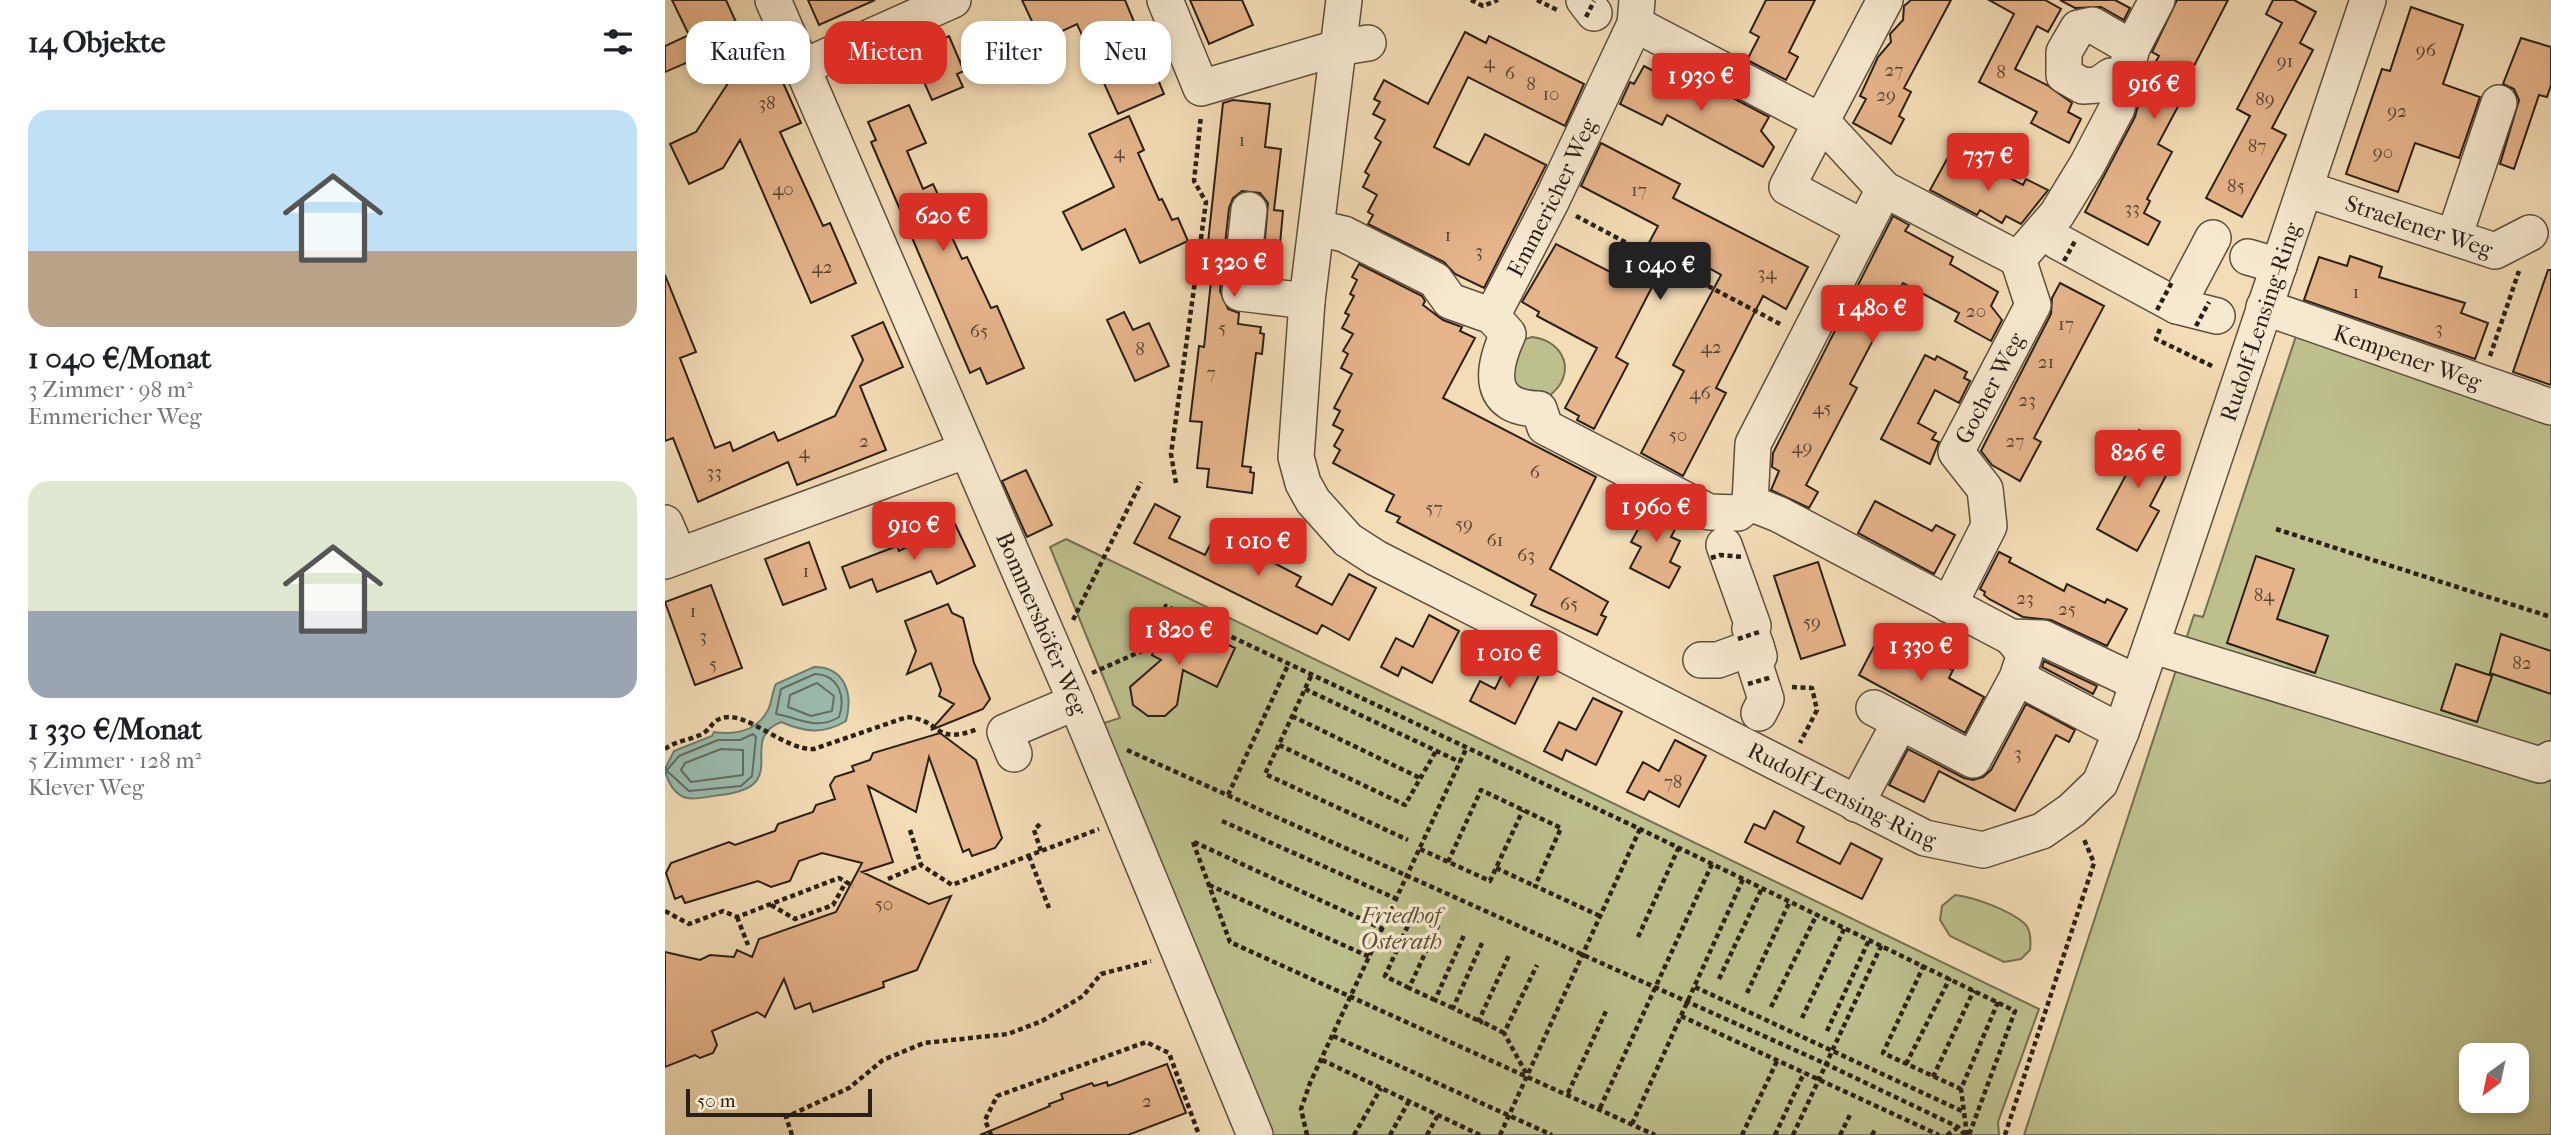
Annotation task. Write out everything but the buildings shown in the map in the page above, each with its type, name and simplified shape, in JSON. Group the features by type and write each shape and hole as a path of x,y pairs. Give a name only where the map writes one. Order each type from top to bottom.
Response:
{"street":[{"name":"Bommershöfer Weg","path":"773,0 782,21"},
{"path":"810,64 953,0"},
{"path":"1165,0 1197,76 1353,45"},
{"name":"Rudolf-Lensing-Ring","path":"1344,0 1353,45 1317,228 1307,301 1296,457 1303,483 1313,501 1348,540 1376,558 1674,710 1826,772 1856,804 1925,838 1983,850 2042,831 2072,810 2099,783 2121,732 2151,645 2214,411 2241,377 2264,307 2264,262 2306,189 2368,0"},
{"path":"1864,228 1787,187 1885,0"},
{"path":"2048,249 2057,214 2117,108 2127,64 2157,0"},
{"path":"1636,12 1822,122 1884,189 2048,249 2188,307 2213,238"},
{"name":"Emmericher Weg","path":"1492,316 1551,202 1636,12"},
{"name":"Bommershöfer Weg","path":"810,83 1067,680 1122,820 1255,1135"},
{"path":"2453,237 2499,103"},
{"path":"1317,228 1344,234 1435,280 1450,301 1492,316 1508,334 1496,360 1495,381 1505,399 1525,409 1539,410 1545,427 1709,512 1738,513 1750,503 1753,444 1884,189"},
{"name":"Straelener Weg","path":"2306,189 2495,251 2530,233"},
{"path":"1249,210 1240,293 1307,301"},
{"name":"Gocher Weg","path":"1949,606 1989,526 1985,489 1956,452 2033,305 2048,249"},
{"name":"Kempener Weg","path":"2264,307 2551,407"},
{"path":"665,523 672,559 967,450"},
{"path":"1750,503 1778,514 2011,638 2025,653 2017,678 1973,760 1887,715 1856,804"},
{"path":"1726,554 1753,626 1750,629 1759,656 1755,662 1766,699 1753,698"},
{"path":"2011,638 2043,638 2138,682"},
{"path":"1674,710 1692,656 1718,660 1752,639"},
{"path":"2151,645 2540,765 2551,759"},
{"path":"1010,743 1067,680"},
{"path":"2028,683 2121,732"}],"path":[{"path":"1471,0 1483,6 1498,0"},
{"path":"1176,483 1171,454 1206,202 1194,181 1203,104 1197,76"},
{"path":"1551,202 1642,251 1659,252"},
{"path":"2480,383 2530,233"},
{"path":"1642,251 1639,257 1666,271"},
{"path":"1707,286 1807,339"},
{"path":"2156,339 2209,365 2241,377"},
{"path":"1067,680 1141,482"},
{"path":"2276,529 2551,617"},
{"path":"1067,680 1145,650 1166,606 1679,847 1998,1002 2015,1011 1967,1135"},
{"path":"1228,795 1288,665"},
{"path":"1311,676 1265,774 1408,840"},
{"path":"1753,698 1772,677"},
{"path":"1788,687 1812,688 1817,710"},
{"path":"1305,689 1460,762"},
{"path":"1292,716 1420,778"},
{"path":"665,749 706,732 712,722 724,717 743,721 802,749 814,748 907,717 916,718 948,736 957,737 991,724 1010,743"},
{"path":"1096,750 1114,744 1826,1064 1958,1127 1967,1135"},
{"path":"1279,745 1405,805 1436,751"},
{"path":"1307,1135 1301,1110 1466,749"},
{"path":"1448,862 1481,790 1561,828 1535,886"},
{"path":"1420,849 1490,881 1523,810"},
{"path":"2005,1135 2094,863 2072,810"},
{"path":"910,830 921,865 952,885 1122,820"},
{"path":"1041,851 1034,830 1042,821"},
{"path":"1222,821 1397,899"},
{"path":"1500,1135 1640,829"},
{"path":"1383,929 1193,842 1230,942 1568,1093 1655,1135"},
{"path":"1639,937 1679,847"},
{"path":"1029,856 1049,908"},
{"path":"1600,1108 1712,864"},
{"path":"888,879 921,865"},
{"path":"1496,868 1600,916"},
{"path":"665,911 689,924 723,911 737,917 839,878 853,886"},
{"path":"1632,1124 1743,879"},
{"path":"771,904 796,919 833,905 846,882"},
{"path":"1209,885 1370,957"},
{"path":"1719,979 1762,888"},
{"path":"1747,993 1790,901"},
{"path":"1415,910 1385,976 1504,1033 1526,1074"},
{"path":"1771,1007 1818,914"},
{"path":"737,917 748,945"},
{"path":"1409,988 1439,923"},
{"path":"1801,1018 1845,927"},
{"path":"1435,1000 1464,934"},
{"path":"1827,1031 1870,938"},
{"path":"1453,1008 1482,943"},
{"path":"1793,1135 1882,944"},
{"path":"792,1135 786,1117 849,1088 883,1060 924,1043 1008,1034 1042,1021 1083,996 1101,974 1179,950"},
{"path":"1483,1023 1479,1020 1509,955"},
{"path":"1504,1033 1537,965"},
{"path":"1924,965 1883,1054 1961,1089"},
{"path":"1906,1064 1949,978"},
{"path":"1695,987 1964,1112"},
{"path":"1933,1077 1974,990"},
{"path":"1967,1135 1961,1089 1998,1002"},
{"path":"1568,1093 1607,1009"},
{"path":"1681,1016 1939,1135"},
{"path":"1333,1036 1552,1135"},
{"path":"991,1135 985,1120 997,1096 1146,1042 1169,1053 1199,1135"},
{"path":"1322,1060 1480,1135"},
{"path":"1742,1135 1777,1061"},
{"path":"1775,1135 1804,1073"},
{"path":"1354,1135 1381,1088"},
{"path":"1390,1135 1409,1101"},
{"path":"1427,1135 1438,1115"},
{"path":"1840,1135 1850,1115"},
{"path":"1947,1135 1958,1127"},
{"path":"1873,1135 1876,1128"},
{"path":"1462,1135 1466,1129"}],"green space":[{"path":"2298,330 2551,415 2551,1135 2024,1135 2194,615 2203,617"},
{"path":"1532,337 1553,345 1564,360 1563,378 1558,388 1549,396 1517,393 1506,359 1522,340"},
{"name":"Friedhof Osterath","path":"1066,539 2039,1009 1998,1122 1999,1135 1261,1135 1098,725 1120,718 1050,547"},
{"path":"1955,895 1972,898 2018,918 2028,928 2030,950 2021,959 2004,962 1950,936 1940,920 1942,906"}],"water":[{"path":"814,667 833,672 845,684 848,702 846,721 822,730 798,728 781,722 768,730 763,740 760,773 755,783 742,790 695,799 675,791 669,783 665,769 674,751 712,736 714,732 730,733 752,727 768,710 776,684"}]}
